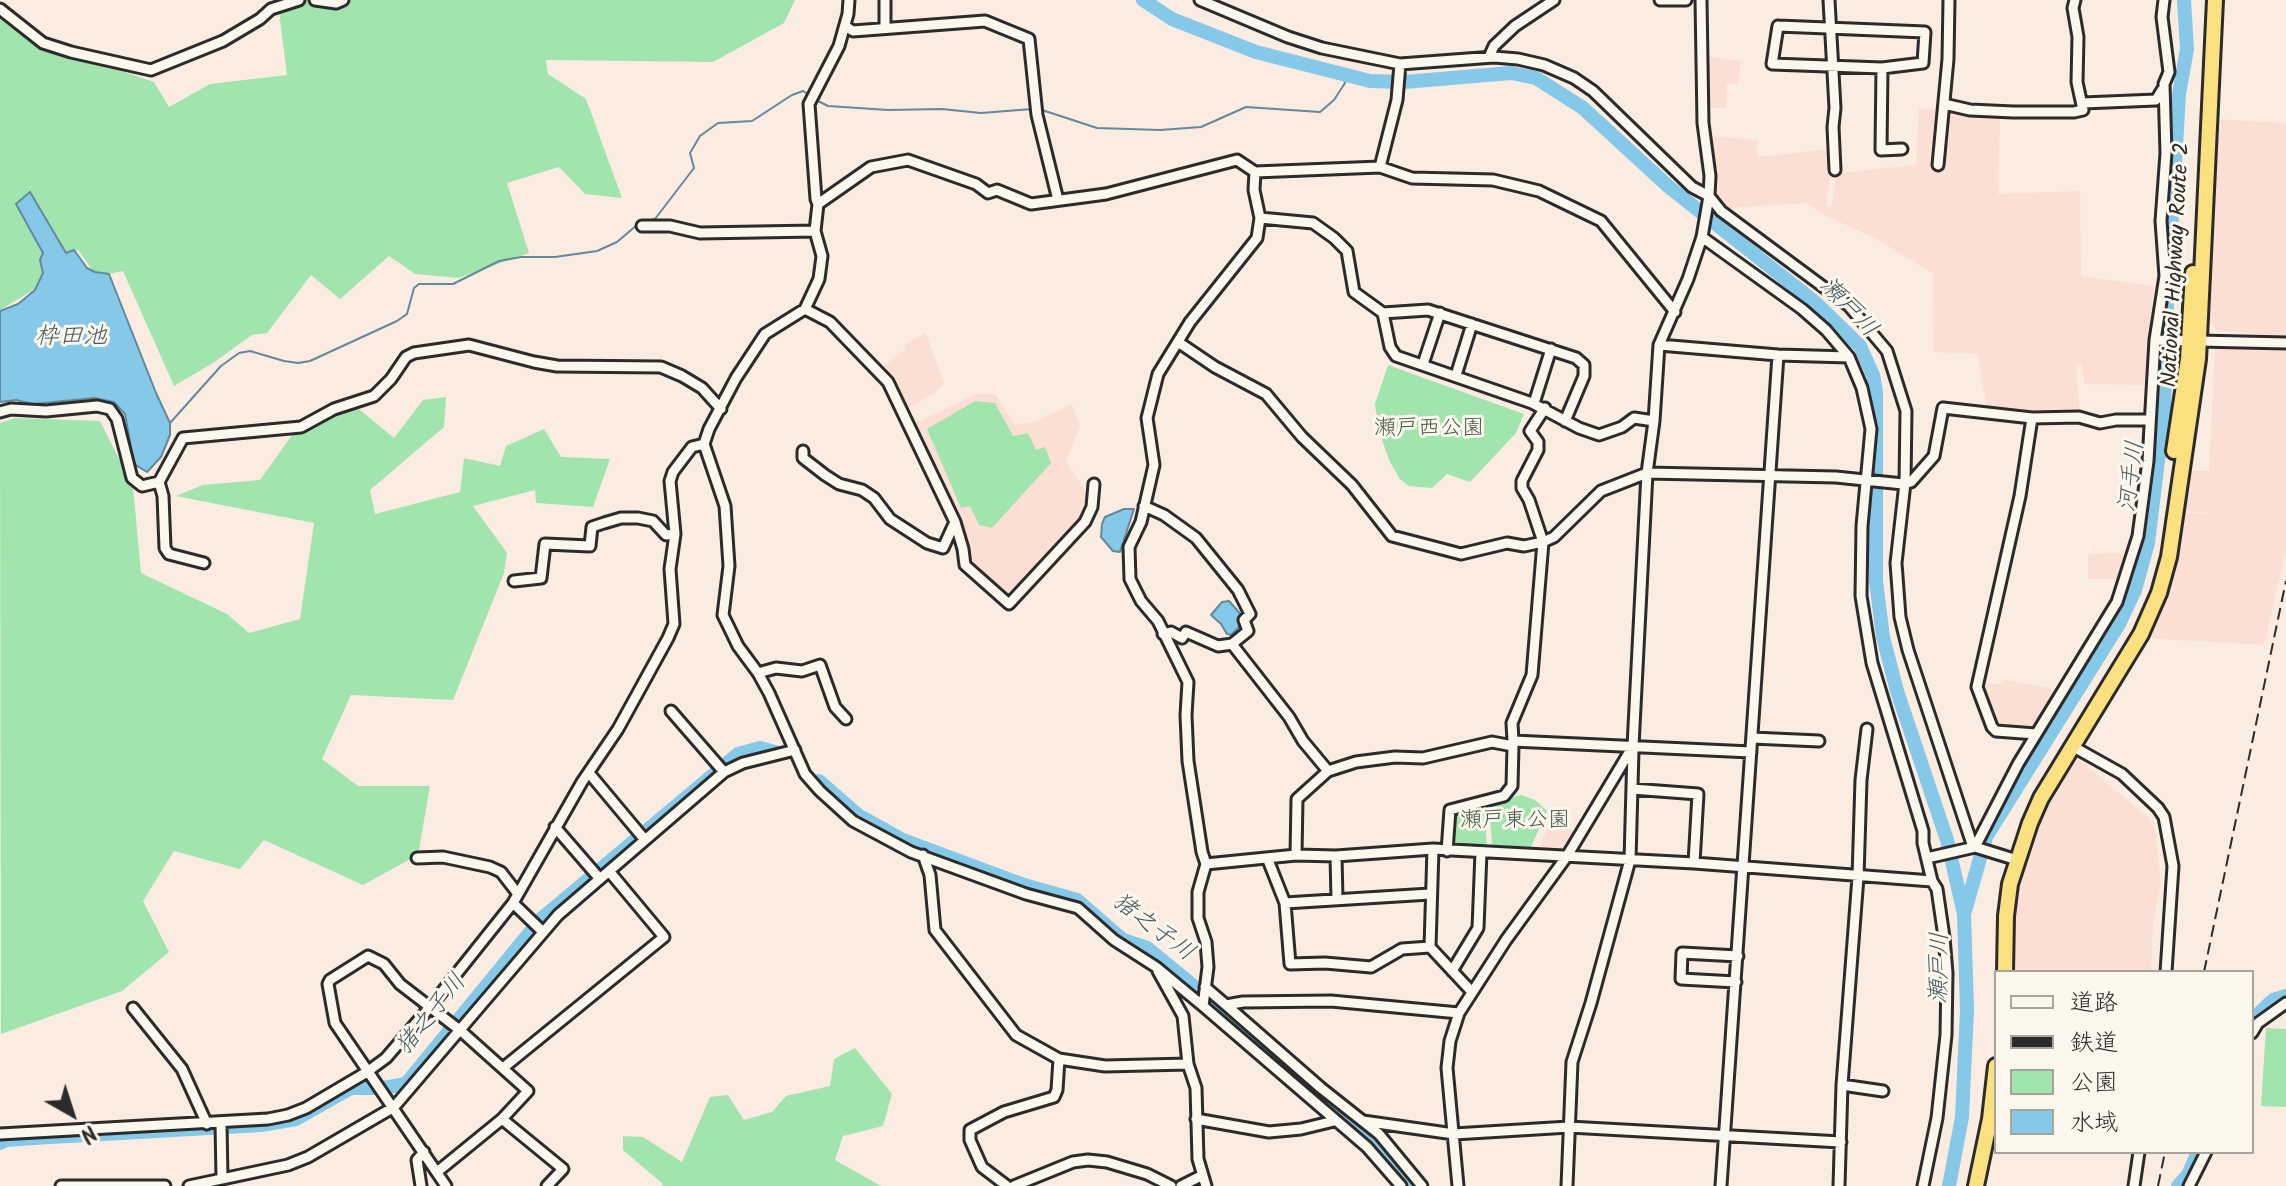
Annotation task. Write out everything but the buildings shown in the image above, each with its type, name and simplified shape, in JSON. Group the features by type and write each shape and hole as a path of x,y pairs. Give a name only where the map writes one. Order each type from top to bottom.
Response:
{"highway":[{"name":"National Highway Route 2","path":"1997,970 1998,913 2008,857 2035,794 2122,650 2151,590 2164,534 2187,341 2206,0"},
{"name":"National Highway Route 2","path":"2005,970 2008,857 2141,634 2163,578 2173,537 2215,0"},
{"path":"1976,1186 1994,1084"},
{"path":"1983,1186 1994,1134"}],"street":[{"path":"5,0 0,8 43,43 151,70 223,41 271,9 299,0"},
{"path":"315,0 336,3 343,0"},
{"path":"849,0 845,26 828,70 812,97 809,133 818,204 815,231 822,256 819,279 805,309 765,334 736,378 704,444 725,506 729,566 723,615 738,646 758,673 805,774 853,821 877,836 1013,890 1078,908 1114,940 1156,967 1203,1004 1334,1121"},
{"path":"885,0 885,28"},
{"path":"1200,0 1288,37 1399,65 1489,57 1518,59 1544,65 1574,78 1593,91 1692,187 1849,306 1887,351 1906,411 1904,483 1896,563 1900,617 1908,650 1974,848"},
{"path":"1489,57 1494,46 1515,26 1554,0"},
{"path":"1660,0 1686,0"},
{"path":"1567,1186 1572,1062 1630,860 1647,473 1659,345 1675,312 1702,235 1709,199 1710,176 1703,123 1701,0"},
{"path":"1829,0 1835,170"},
{"path":"1938,165 1949,0"},
{"path":"1944,104 1970,110 2083,110 2077,82 2075,0"},
{"path":"2083,103 2156,100 2161,95 2169,72 2162,17 2164,0"},
{"path":"845,26 853,31 985,21 1029,39 1037,115 1058,200"},
{"path":"1778,26 1829,28 1925,32 1923,63 1882,68 1772,64 1778,26"},
{"path":"1380,167 1397,97 1399,65"},
{"path":"1882,68 1881,150 1902,149"},
{"path":"1974,848 2036,734 2117,602 2138,536 2165,276 2161,221 2166,153 2164,84 2169,72"},
{"path":"818,204 871,167 908,160 976,184 988,193 997,190 1031,204 1106,194 1237,160 1255,172 1380,167 1412,178 1493,180 1539,191 1601,221 1675,312"},
{"path":"1203,1004 1208,967 1206,942 1198,918 1198,892 1206,864 1188,761 1188,682 1158,621 1141,601 1130,579 1129,547 1141,522 1154,465 1147,418 1158,374 1190,322 1257,238 1260,218 1254,190 1255,172"},
{"path":"1260,218 1313,223 1347,251 1354,292 1383,313 1390,347 1396,356 1545,408 1565,421 1599,435 1622,427 1634,418 1654,421"},
{"path":"642,226 670,226 700,233 815,231"},
{"path":"1702,235 1826,330 1849,357 1862,388 1871,429 1861,596 1872,663 1923,831 1932,881 1937,889 1947,973 1946,1035 1937,1118 1923,1186"},
{"path":"805,309 830,322 888,382 955,522 965,565 1009,604 1085,522 1092,507 1094,484"},
{"path":"1383,313 1411,309 1440,313 1576,358 1584,365 1584,376 1565,421"},
{"path":"1424,361 1440,313"},
{"path":"1457,372 1472,324"},
{"path":"2157,340 2286,343"},
{"path":"1178,342 1215,367 1266,394 1302,437 1352,485 1392,536 1461,554 1507,543 1524,546 1543,542 1554,537 1601,491 1647,473 1911,482 1934,456 1943,408 2032,418 2079,417 2100,423 2149,420"},
{"path":"204,563 169,554 165,548 163,496 159,482 183,438 301,427 334,409 374,396 406,357 414,353 469,345 557,366 661,367 702,388 721,409"},
{"path":"1659,345 1778,355 1849,357"},
{"path":"1535,400 1551,349"},
{"path":"1721,1186 1721,1135 1744,868 1748,751 1752,738 1778,355"},
{"path":"0,412 97,406 110,409 117,419 132,478 142,486 159,482"},
{"path":"1447,851 1450,810 1504,796 1512,786 1512,723 1532,675 1543,542 1522,481 1538,450 1538,442 1530,431 1545,408"},
{"path":"2032,418 2020,496 1977,687 1996,731 2036,734"},
{"path":"0,1134 207,1124 221,1128 288,1115 367,1072 386,1058 516,898 555,827 618,729 674,624 670,569 675,534 670,481 692,447 704,444"},
{"path":"803,451 803,458 825,475 874,498 890,519 927,543 943,548 955,522"},
{"path":"1144,506 1164,515 1196,538 1238,590 1250,614 1244,620 1248,631 1232,644 1218,646 1186,632 1182,638 1171,632 1163,634"},
{"path":"514,581 541,578 545,544 590,546 592,527 613,520 638,518 653,521 666,535 675,534"},
{"path":"1232,644 1328,771"},
{"path":"758,673 776,668 802,671 820,665 835,707 846,719"},
{"path":"671,711 720,767"},
{"path":"1839,1186 1842,1085 1858,877 1861,780 1867,729"},
{"path":"1752,738 1819,741"},
{"path":"1296,855 1297,799 1328,771 1356,762 1395,757 1423,758 1492,742 1748,751"},
{"path":"1458,1186 1447,1068 1450,1041 1459,1013 1506,940 1567,856 1633,746"},
{"path":"2072,746 2122,774 2164,817 2173,866 2166,970"},
{"path":"189,1186 288,1165 308,1157 394,1107 538,927 596,874 609,871 642,836 720,767 795,750"},
{"path":"589,773 642,836"},
{"path":"1632,789 1698,794 1694,863"},
{"path":"555,827 596,874"},
{"path":"1929,857 1974,848 2008,857"},
{"path":"1206,864 1296,855 1336,856 1433,849 1694,863 1932,881"},
{"path":"1433,849 1430,947 1472,992"},
{"path":"1452,971 1478,928 1481,852"},
{"path":"923,855 930,875 935,930 1016,1035 1059,1059 1105,1066 1188,1064"},
{"path":"1336,856 1337,899"},
{"path":"417,858 443,857 501,872 538,927"},
{"path":"1268,860 1285,903 1290,964 1371,967 1402,949 1430,947"},
{"path":"503,1068 664,937 609,871"},
{"path":"1285,903 1430,894"},
{"path":"1733,982 1681,979 1682,953 1735,956"},
{"path":"437,1172 502,1119 528,1091 456,1027 400,984 377,958 368,956 328,984 335,1023 446,1186"},
{"path":"1156,967 1183,1016 1188,1064 1196,1088 1196,1119 1204,1181 1181,1186"},
{"path":"1205,988 1321,1088 1358,1127 1401,1186"},
{"path":"1226,1005 1320,1001 1459,1013"},
{"path":"2254,1031 2272,1010 2286,1003"},
{"path":"133,1008 182,1069 207,1124"},
{"path":"1007,1186 982,1167 970,1140 970,1130 1004,1112 1054,1097 1059,1059"},
{"path":"1842,1085 1883,1091"},
{"path":"502,1119 563,1169 547,1186"},
{"path":"1196,1119 1269,1132 1334,1121 1358,1127 1454,1134 1569,1127 1841,1142"},
{"path":"1358,1127 1388,1143 1422,1186"},
{"path":"221,1128 222,1178"},
{"path":"421,1186 417,1160 424,1152"},
{"path":"2134,1186 2139,1154"},
{"path":"2189,1186 2205,1154"},
{"path":"1014,1186 1073,1162 1088,1160 1107,1162 1147,1174 1171,1186"},
{"path":"61,1186 165,1186"}],"shaded area":[{"path":"1709,57 1741,61 1738,84 1727,83 1726,108 1706,107"},
{"path":"1919,108 2000,119 1998,194 2080,191 2081,276 2154,286 2150,321 2153,350 2148,385 2085,384 2081,364 2076,364 2080,414 2033,416 1983,412 1986,401 1977,354 1934,352 1933,274 1875,238 1826,216 1806,203 1727,208 1716,201 1707,136 1757,140 1757,157 1831,149 1826,204 1831,207 1837,173 1916,165"},
{"path":"2214,119 2286,123 2286,337 2216,330 2210,322"},
{"path":"926,333 944,383 910,408 878,370 906,349 903,345"},
{"path":"2230,345 2286,348 2286,551 2264,645 2146,638 2181,513 2223,514 2182,511 2187,471 2209,471 2215,349"},
{"path":"975,394 995,394 1015,425 1035,422 1072,404 1080,426 1066,462 1092,500 1085,520 1009,599 967,562 969,544 914,424"},
{"path":"2124,553 2117,579 2088,579 2088,554"},
{"path":"2005,680 2050,688 2054,692 2032,728 1995,727 1981,683 2002,684"},
{"path":"2075,756 2150,819 2156,835 2161,884 2153,922 2151,970 2013,970 2014,916 2023,869 2042,814"},
{"path":"1553,817 1577,835 1569,850 1539,847"}],"green space":[{"path":"303,0 795,0 784,23 713,62 546,60 548,74 586,99 622,198 585,194 559,167 507,183 529,253 458,278 415,274 389,256 340,299 311,275 267,333 252,335 174,386 123,271 109,274 93,271 78,250 67,254 30,192 16,204 43,254 40,260 43,273 35,289 0,310 0,7 50,47 154,82 169,107 210,84 287,75 279,11"},
{"name":"瀬戸西公園","path":"1388,365 1524,414 1516,433 1470,482 1447,474 1432,488 1409,486 1400,479 1390,462 1379,432 1375,404"},
{"path":"446,397 444,427 370,490 375,514 460,492 464,458 500,466 506,446 544,429 561,457 610,459 593,507 536,503 535,490 473,506 507,553 504,573 453,700 351,695 322,759 358,786 430,786 418,855 363,885 264,840 240,869 174,851 143,901 169,952 122,991 1,1034 0,423 15,418 100,421 133,487 141,573 227,614 249,633 300,619 314,523 176,496 203,485 260,480 292,435 354,405 394,438 423,400"},
{"path":"975,401 995,403 1013,436 1028,433 1036,450 1045,447 1051,463 992,528 979,525 970,506 961,508 927,429"},
{"name":"瀬戸東公園","path":"1521,795 1535,800 1547,811 1531,847 1492,845 1489,804"},
{"name":"瀬戸東公園","path":"1484,804 1487,846 1449,846 1454,811"},
{"path":"2266,1028 2286,1029 2286,1107 2261,1106"},
{"path":"855,1048 892,1094 883,1126 843,1136 835,1160 881,1186 662,1186 623,1150 623,1136 643,1137 682,1162 710,1097 728,1095 744,1120 772,1112 786,1096 830,1086 834,1059"}],"water":[{"name":"枠田池","path":"30,192 66,253 74,250 87,268 109,274 170,423 170,435 161,457 147,472 134,464 125,414 114,402 94,398 33,404 16,400 0,402 0,311 18,304 35,290 43,273 40,260 43,253 16,204"},
{"path":"1124,509 1134,509 1120,552 1113,551 1101,537 1102,524 1105,517"},
{"path":"1229,601 1243,617 1243,623 1231,635 1211,615 1222,602"}],"waterway":[{"name":"瀬戸川","path":"1143,0 1172,19 1256,52 1370,81 1404,82 1511,73 1536,78 1583,108 1669,187 1816,303 1860,346 1873,375 1876,392 1876,581 1883,637 1897,691 1947,840 1964,914 1967,1010 1962,1117 1949,1186"},
{"name":"河手川","path":"1965,911 1986,837 2119,624 2135,590 2148,543 2164,412 2179,94 2187,49 2184,0"},
{"path":"1039,109 1097,128 1160,130 1201,127 1246,107 1320,112 1334,100 1345,83 1342,74"},
{"path":"643,222 655,219 694,168 690,153 700,136 718,123 752,121 792,95 803,91 808,94"},
{"path":"816,100 828,106 888,110 942,109 981,113 1032,109"},
{"path":"170,423 221,366 239,353 250,351 298,363 310,361 407,314 414,288 419,284 453,284 499,261 597,251 617,242 637,225"},
{"path":"1746,748 1764,482"},
{"name":"猪之子川","path":"0,1143 34,1138 261,1125 296,1119 351,1088 406,1084 541,919 738,754 760,748 775,752"},
{"path":"1744,792 1746,755"},
{"name":"猪之子川","path":"819,781 858,815 903,840 1024,885 1077,900 1123,940 1147,948 1214,1003 1375,1143 1405,1174 1412,1186"},
{"path":"2254,1018 2273,1000 2286,996"},
{"path":"1720,1132 1724,1070"},
{"path":"1716,1186 1719,1138"},
{"path":"2178,1186 2188,1175 2197,1154"}],"railway":[{"path":"2204,970 2286,581"},
{"path":"2158,1186 2165,1154"}]}
